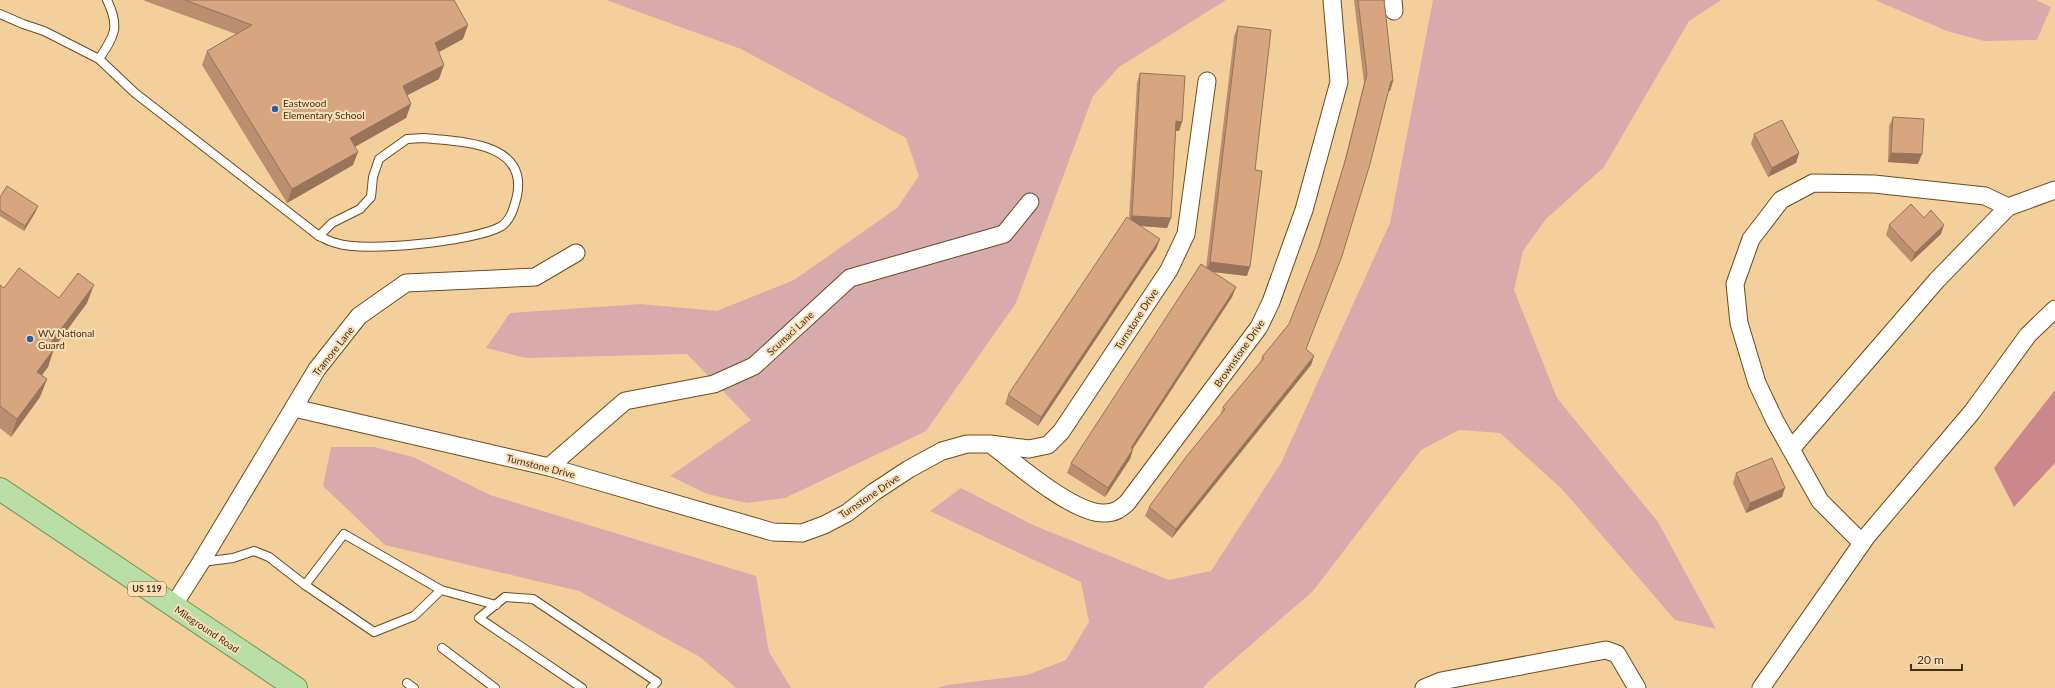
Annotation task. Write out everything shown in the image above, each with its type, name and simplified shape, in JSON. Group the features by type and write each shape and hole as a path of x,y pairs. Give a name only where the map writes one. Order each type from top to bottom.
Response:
{"main road":[{"name":"Mileground Road","path":"0,489 296,688"}],"street":[{"name":"Brownstone Drive","path":"990,444 1062,497 1085,509 1104,514 1118,511 1127,503 1186,427 1260,327 1271,302 1301,217 1338,82 1332,0"},
{"name":"Turnstone Drive","path":"294,408 549,467 773,532 802,533 824,525 847,513 874,492 942,451 967,444 990,444 1030,450 1048,445 1057,437 1169,270 1186,234 1207,80"},
{"path":"1862,543 1820,501 1790,449 1757,383 1739,324 1735,284 1751,239 1781,200 1813,183 1874,184 1985,196 2008,207"},
{"path":"1790,449 1937,280 2008,207 2055,190"},
{"name":"Scumaci Lane","path":"549,467 625,401 714,384 754,366 850,278 1004,234 1030,202"},
{"name":"Tramore Lane","path":"173,606 317,369 359,316 406,283 535,277 576,253"},
{"path":"1761,688 1862,543 1972,412 2028,335 2055,310"},
{"path":"1424,688 1441,682 1606,650 1617,654 1637,688"}],"lane":[{"path":"99,59 108,46 116,28 113,13 107,0"},
{"path":"0,14 44,31 99,59 135,93 319,236 336,244 391,247 480,234 500,227 506,222 514,210 518,191 518,177 512,165 500,153 486,146 424,138 407,139 379,159 373,177 371,197 360,209 332,223 319,236"},
{"path":"305,586 344,534 441,590 496,605"},
{"path":"201,562 232,558 254,551 269,556 305,586 374,632 414,616 441,590"},
{"path":"582,688 480,618 505,597 533,599 657,682 651,688"},
{"path":"442,648 495,688"}],"shaded area":[{"path":"606,0 1226,0 1119,67 1093,96 1016,303 926,431 785,498 747,503 707,494 670,476 751,420 687,354 526,358 486,348 510,313 641,304 717,311 794,280 897,208 919,176 906,138 741,49"},
{"path":"1433,0 1721,0 1689,21 1604,167 1546,219 1523,251 1514,290 1557,398 1658,522 1716,629 1675,620 1561,488 1500,433 1459,430 1421,450 1313,591 1203,688 937,688 947,685 1027,675 1066,660 1089,622 1081,582 930,511 961,488 1033,525 1169,580 1211,571 1281,463 1390,223"},
{"path":"1875,0 2036,0 2051,7 2037,40 1984,41 1947,31"},
{"path":"2055,390 2055,463 2014,507 1994,468"},
{"path":"331,447 374,447 413,457 490,495 756,576 769,652 791,688 736,688 700,657 579,591 385,545 323,486"}],"building":[{"name":"Eastwood Elementary School","path":"185,0 454,0 468,25 435,43 444,65 403,86 411,104 350,138 358,152 292,189 207,51 252,25"},
{"path":"1358,0 1384,0 1393,81 1391,81 1370,164 1342,256 1306,349 1314,356 1176,529 1149,507 1186,457 1225,409 1223,407 1264,358 1262,357 1289,324 1319,247 1346,158 1367,74"},
{"path":"1238,26 1271,30 1255,170 1262,171 1250,267 1210,262"},
{"path":"1140,73 1185,76 1182,122 1176,121 1171,218 1132,216"},
{"path":"1893,117 1924,119 1922,154 1891,153"},
{"path":"1782,120 1799,153 1772,168 1754,134"},
{"path":"7,186 38,206 25,226 0,210 0,197"},
{"path":"1911,204 1924,218 1931,210 1944,225 1915,253 1889,225"},
{"path":"1127,217 1160,239 1041,417 1008,395"},
{"path":"1201,264 1236,287 1131,448 1133,449 1108,488 1071,463"},
{"name":"WV National Guard","path":"19,268 59,298 78,273 94,285 49,345 54,349 37,372 47,379 17,419 0,406 0,285 4,288"},
{"path":"1772,458 1785,488 1750,503 1736,473"}],"place":[{"name":"Eastwood Elementary School","path":"275,109"},
{"name":"WV National Guard","path":"30,339"}]}
